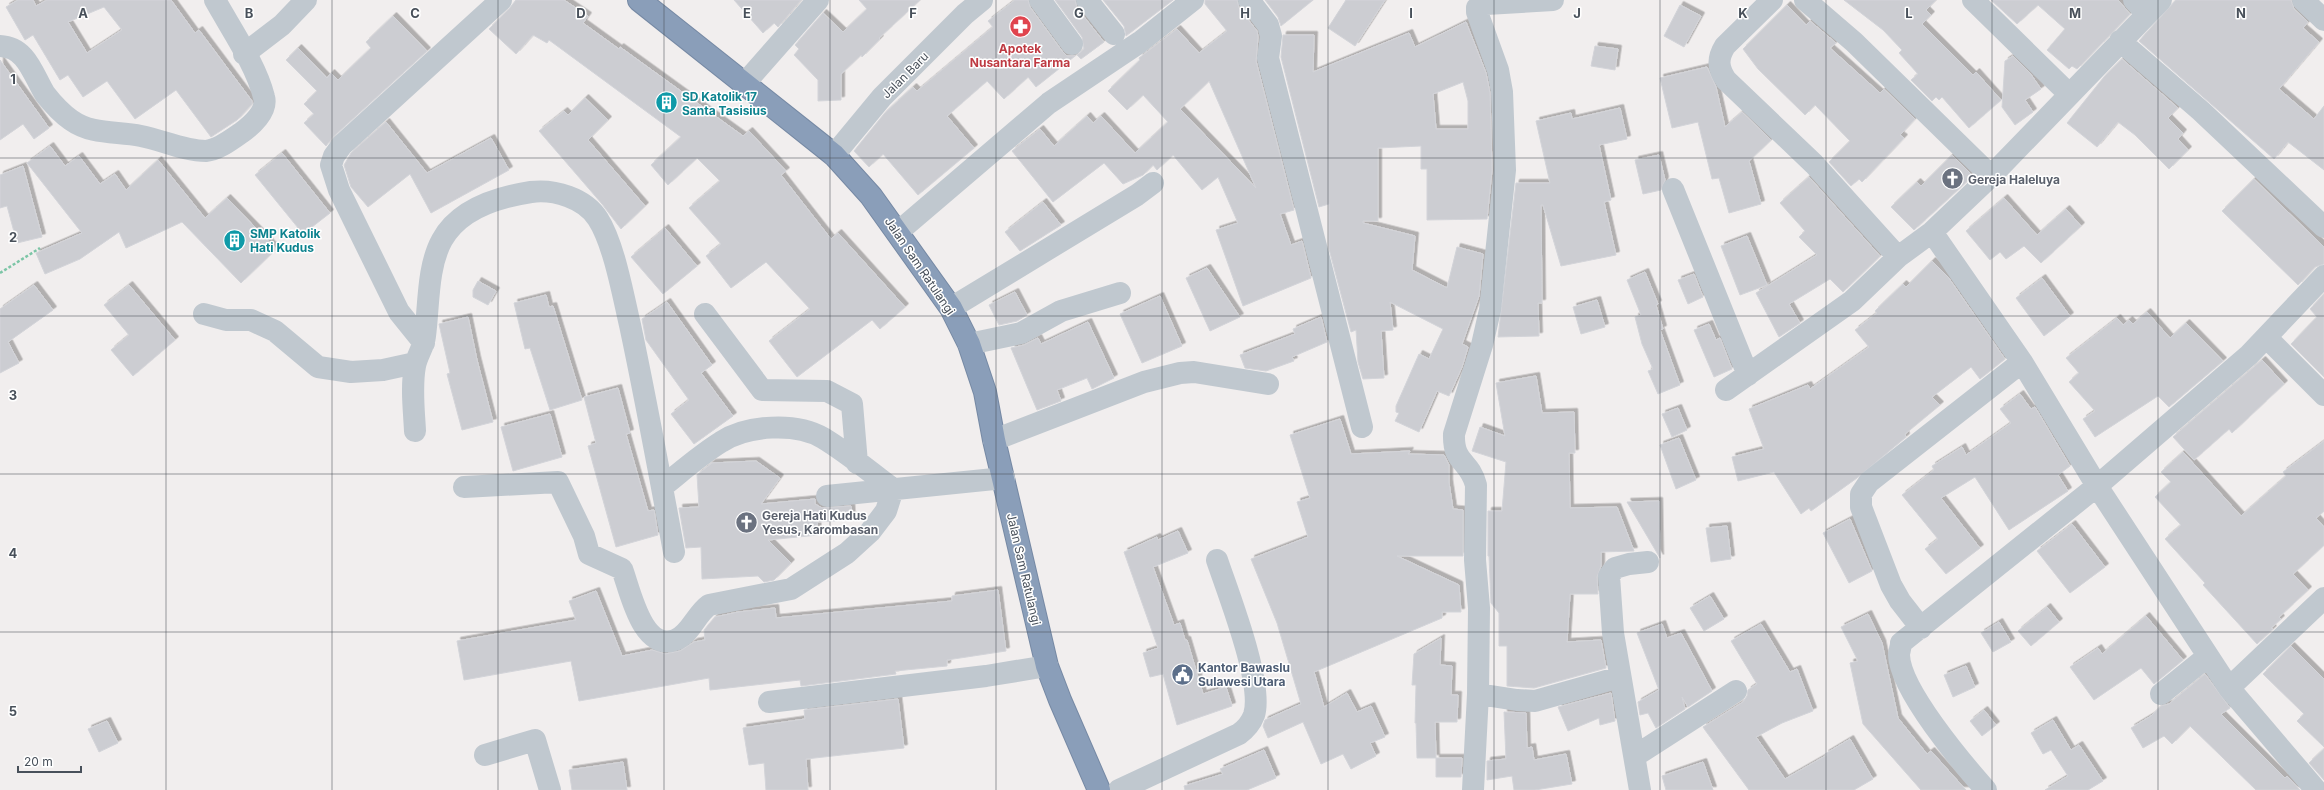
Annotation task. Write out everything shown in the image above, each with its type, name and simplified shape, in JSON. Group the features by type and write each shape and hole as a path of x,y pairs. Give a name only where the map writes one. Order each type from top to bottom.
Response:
{"highway":[{"name":"Jalan Sam Ratulangi","path":"639,0 834,155 872,196 951,308 969,344 985,392 994,440 1047,666 1099,790"}],"street":[{"path":"0,46 12,48 25,59 34,69 44,92 54,104 70,119 86,129 140,136 180,147 206,151 218,148 243,132 264,108 265,99 244,54 215,0"},
{"path":"244,54 282,25 306,0"},
{"path":"424,343 399,312 339,190 331,165 334,156 342,145 501,0"},
{"path":"745,83 818,0"},
{"name":"Jalan Baru","path":"834,155 882,97 965,14 982,0"},
{"path":"1040,0 1072,44"},
{"path":"1087,0 1114,34"},
{"path":"898,232 1049,104 1140,42 1193,0"},
{"path":"1249,0 1268,25 1270,32 1268,58 1362,427"},
{"path":"1473,790 1478,694 1479,608 1474,560 1476,485 1473,474 1456,455 1454,434 1482,345 1490,310 1504,178 1502,92 1498,70 1476,12 1480,5 1486,4 1553,0"},
{"path":"1772,0 1725,46 1720,55 1719,69 1726,80 1814,164 1898,257"},
{"path":"1805,0 1854,42 1991,176"},
{"path":"1973,0 2069,94"},
{"path":"2303,0 2324,20"},
{"path":"1726,390 1852,301 1898,257 1932,232 1991,176 2120,41 2147,5"},
{"path":"2120,41 2201,111 2324,227"},
{"path":"951,308 1137,195 1153,183"},
{"path":"1673,189 1748,375"},
{"path":"416,431 413,380 415,364 424,343 433,271 437,252 442,240 453,226 476,208 504,196 531,192 566,195 589,208 606,232 625,305 674,552"},
{"path":"1932,232 2022,362 2097,486 2229,688 2316,790"},
{"path":"1986,790 1928,719 1903,672 1899,656 1901,643 2097,486 2267,338 2324,276"},
{"path":"969,344 1021,333 1061,311 1120,293"},
{"path":"204,314 226,320 251,320 275,331 318,367 351,372 383,370 415,364"},
{"path":"705,314 762,390 827,391 852,404 857,463"},
{"path":"2267,338 2324,395"},
{"path":"1921,628 1900,601 1891,585 1861,507 1861,494 1869,482 2022,362"},
{"path":"994,440 1144,382 1180,372 1194,372 1268,384"},
{"path":"662,487 722,441 751,430 781,427 799,429 822,438 893,489"},
{"path":"827,496 1004,478"},
{"path":"464,487 558,482 584,536 589,554 622,569 644,627 651,636 662,640 675,640 688,630 701,610 709,605 791,589 847,553 870,532 886,512 893,489"},
{"path":"1119,790 1239,734 1248,727 1254,714 1256,698 1252,674 1217,560"},
{"path":"1640,790 1613,633 1610,576 1615,568 1629,564 1648,562"},
{"path":"2229,688 2324,598"},
{"path":"2161,694 2208,656"},
{"path":"769,702 986,676 1047,666"},
{"path":"1478,694 1522,701 1535,701 1620,677"},
{"path":"1635,756 1736,691"},
{"path":"484,755 535,740 550,790"}],"path":[{"path":"0,273 40,248"}],"building":[{"path":"18,0 33,0 36,6 47,0 171,0 195,33 199,30 252,101 252,104 237,120 211,137 176,90 135,119 107,81 83,97 68,75 60,80 33,35 25,40 6,7","holes":["104,7 122,30 87,53 68,22"]},
{"path":"516,0 564,0 588,16 583,23 619,49 620,47 743,136 749,131 786,171 781,175 831,239 838,233 905,307 880,329 872,320 797,377 769,341 810,309 766,262 731,288 706,256 721,244 689,208 720,181 697,158 668,185 651,165 681,137 549,40 547,43 533,35 516,54 489,29"},
{"path":"734,0 801,0 778,27 774,23 763,33"},
{"path":"859,0 920,0 879,38 880,39 862,57 861,55 841,74 841,100 818,101 818,80 794,55 799,49 795,45 823,13 843,32 867,9"},
{"path":"1015,0 1028,0 1030,7 1062,51 1067,56 1075,56 1036,87 1028,77 1004,99 987,81 947,116 974,148 918,195 883,154 869,167 854,151 884,114 913,87 917,91 993,27 988,21"},
{"path":"1055,0 1075,0 1077,8 1104,42 1081,59 1077,55 1084,49 1082,37"},
{"path":"1103,0 1173,0 1126,36 1124,26"},
{"path":"1205,0 1237,0 1239,8 1257,31 1256,61 1294,210 1280,214 1291,245 1302,241 1311,278 1243,306 1216,230 1238,223 1218,177 1202,190 1173,155 1157,170 1153,165 1143,175 1123,184 1104,163 1053,202 1012,151 1040,129 1054,146 1087,116 1093,123 1101,116 1135,153 1168,122 1143,95 1127,110 1108,91 1140,60 1139,58 1177,29 1199,53 1227,31 1205,4","holes":["1209,81 1256,188 1180,109"]},
{"path":"1265,0 1313,0 1281,26 1278,17"},
{"path":"1346,0 1385,0 1355,46 1328,28"},
{"path":"1844,0 1936,0 1926,10 1931,15 1922,24 1973,75 1976,72 2001,100 1969,128 1942,97 1939,100 1936,97 1932,101 1911,80 1918,74 1899,53 1902,50 1883,30"},
{"path":"1991,0 2118,0 2130,14 2077,69 2072,66 2069,69 2047,50 2065,29 2038,5 2017,24"},
{"path":"2176,0 2291,0 2294,9 2308,22 2303,28 2319,42 2279,89 2314,119 2324,106 2324,170 2288,142 2274,159 2139,41"},
{"path":"1680,5 1701,16 1684,47 1664,36"},
{"path":"1787,5 1806,25 1810,21 1836,43 1830,48 1880,93 1884,89 1915,119 1900,135 1904,138 1862,182 1859,179 1851,186 1829,162 1850,141 1815,105 1805,115 1758,69 1743,49"},
{"path":"393,16 427,51 334,136 326,146 304,123 314,114 304,104 317,91 286,60 298,48 327,78 331,73 338,80 371,48 366,42"},
{"path":"1466,22 1486,73 1490,93 1492,170 1487,219 1427,220 1427,169 1421,169 1421,146 1378,148 1378,221 1363,221 1363,223 1415,236 1412,270 1447,288 1457,247 1483,254 1479,296 1462,344 1468,347 1462,367 1449,396 1437,391 1419,432 1395,421 1399,413 1396,412 1396,406 1419,354 1429,359 1443,329 1390,302 1393,330 1381,331 1384,378 1363,379 1358,362 1356,330 1351,332 1329,249 1329,204 1319,207 1281,57 1283,35 1314,35 1313,72 1409,33 1415,47","holes":["1463,82 1468,101 1468,129 1436,129 1433,94"]},
{"path":"1595,46 1618,49 1615,70 1591,66"},
{"path":"2013,56 2030,73 2041,89 2025,100 2033,112 2015,125 2002,107 2005,61"},
{"path":"2122,59 2178,108 2168,118 2183,133 2178,139 2188,150 2169,169 2135,135 2118,122 2097,147 2067,123 2104,77"},
{"path":"0,60 49,128 34,139 23,124 0,140"},
{"path":"1707,67 1716,87 1725,127 1742,112 1771,140 1749,161 1761,204 1729,213 1719,178 1712,179 1698,122 1672,128 1660,78"},
{"path":"585,98 608,120 588,140 645,206 621,229 602,204 539,131 564,111 568,115"},
{"path":"1620,108 1627,139 1599,145 1611,200 1604,202 1616,255 1561,266 1543,205 1541,205 1542,303 1538,303 1539,336 1498,337 1516,183 1550,183 1536,121 1571,113 1572,119"},
{"path":"386,122 427,173 491,138 509,170 431,213 410,174 368,207 351,187 344,165 351,153"},
{"path":"50,146 65,166 79,156 100,184 115,174 126,190 158,160 205,218 227,198 276,249 241,283 182,222 126,248 119,232 80,259 45,274 36,253 82,233 27,163"},
{"name":"SMP Katolik Hati Kudus","path":"282,153 330,213 303,234 255,175"},
{"path":"1659,155 1665,180 1661,190 1643,194 1635,160"},
{"path":"1952,155 1973,176 1914,230 1891,207 1917,182 1921,186"},
{"path":"23,166 42,237 17,243 7,206 0,208 0,175"},
{"path":"1809,177 1880,256 1843,292 1830,279 1789,304 1800,323 1779,337 1756,293 1817,255 1799,237 1805,231 1780,203"},
{"path":"2254,179 2324,247 2324,264 2315,267 2298,285 2222,211"},
{"path":"2004,198 2037,235 2066,209 2081,226 2041,263 2024,246 2006,259 2000,252 1990,260 1966,231"},
{"path":"1043,202 1061,225 1020,251 1005,232"},
{"path":"665,228 697,266 663,294 631,257"},
{"path":"1747,236 1767,285 1740,295 1721,246"},
{"path":"1932,261 1948,277 2005,359 1980,379 1971,367 1932,397 1940,405 1905,434 1906,437 1857,478 1811,511 1809,508 1801,514 1774,472 1738,481 1732,457 1764,449 1749,409 1808,385 1810,389 1869,347 1855,330 1877,313 1875,311 1903,284 1906,287"},
{"path":"1207,268 1240,317 1210,331 1186,278"},
{"path":"1645,272 1658,304 1656,305 1663,329 1660,330 1680,385 1658,394 1648,371 1653,369 1642,344 1635,317 1641,315 1627,280"},
{"path":"1694,274 1703,297 1688,304 1678,280"},
{"path":"2042,278 2070,316 2044,336 2016,298"},
{"path":"478,281 496,291 488,305 473,297 473,290"},
{"path":"34,285 53,310 8,342 19,363 0,373 0,309"},
{"path":"129,285 175,340 133,376 111,350 129,335 104,305"},
{"path":"1015,292 1027,315 1017,321 999,325 989,305"},
{"path":"2324,294 2324,377 2291,344 2317,317 2310,309"},
{"path":"546,295 549,307 553,306 582,400 550,410 530,348 525,349 514,303"},
{"path":"1160,296 1182,346 1142,363 1120,314"},
{"path":"1597,300 1605,327 1581,334 1573,307"},
{"path":"667,302 712,365 701,373 733,416 694,444 671,414 689,400 646,340 642,319"},
{"path":"2147,312 2170,338 2186,323 2223,361 2169,407 2158,396 2095,437 2083,419 2095,411 2069,382 2079,373 2066,358 2117,318 2123,325 2129,320 2133,324"},
{"path":"468,317 477,360 493,422 462,430 447,374 450,373 439,324"},
{"path":"1321,317 1327,342 1292,357 1294,361 1266,371 1245,368 1240,355 1295,334 1293,329"},
{"path":"1088,322 1114,378 1092,389 1087,378 1057,390 1061,401 1037,410 1011,348 1024,345 1038,338 1041,344"},
{"path":"1709,324 1716,340 1720,338 1732,369 1714,377 1694,330"},
{"path":"2262,360 2284,384 2232,433 2229,429 2194,460 2173,437"},
{"path":"1536,376 1542,413 1574,412 1575,453 1569,453 1570,508 1617,507 1634,551 1601,552 1601,566 1597,577 1598,594 1570,594 1567,642 1601,640 1606,668 1534,688 1507,686 1507,646 1499,646 1499,613 1491,603 1488,556 1488,511 1502,511 1506,462 1472,451 1480,427 1505,436 1496,383"},
{"path":"618,388 630,433 626,434 648,511 654,510 658,535 616,547 588,446 596,443 584,397"},
{"path":"2020,394 2031,409 2035,407 2070,466 2058,475 2068,491 2009,530 1975,477 1941,498 1980,548 1946,574 1925,549 1938,539 1902,495 1934,470 1932,466 1962,447 1966,455 2011,423 2000,409"},
{"path":"1678,408 1687,430 1672,437 1662,414"},
{"path":"550,414 562,457 513,471 501,427"},
{"path":"1340,419 1351,454 1410,451 1408,454 1444,455 1449,465 1449,483 1453,509 1463,510 1463,556 1397,556 1459,585 1461,612 1442,612 1442,618 1314,672 1324,707 1347,693 1357,712 1371,706 1385,737 1370,743 1376,756 1351,769 1343,754 1321,764 1303,722 1268,738 1263,726 1265,720 1301,704 1277,623 1251,559 1308,537 1297,502 1310,498 1290,435"},
{"path":"1679,438 1696,480 1676,489 1660,445"},
{"path":"2324,441 2324,511 2316,518 2324,527 2324,545 2293,574 2308,590 2279,617 2281,619 2271,628 2273,629 2257,644 2203,585 2205,583 2165,539 2181,525 2155,497 2171,482 2161,472 2183,452 2241,516 2286,476 2283,472"},
{"name":"Gereja Hati Kudus Yesus, Karombasan","path":"756,461 780,478 761,504 815,499 815,504 822,508 851,506 852,520 817,522 818,535 768,540 791,563 774,580 764,582 758,576 702,579 701,547 686,548 679,508 699,507 697,475 712,463"},
{"path":"1659,501 1660,558 1627,502"},
{"path":"1850,519 1872,571 1849,583 1823,533"},
{"path":"2072,524 2105,567 2070,593 2037,551"},
{"path":"1727,526 1731,559 1711,562 1706,528"},
{"path":"1178,531 1188,553 1153,567 1174,625 1180,623 1185,640 1187,640 1203,694 1226,687 1232,706 1177,725 1163,674 1150,677 1143,653 1158,648 1124,552 1157,537 1158,540"},
{"path":"998,590 1006,651 947,660 947,666 895,671 896,674 801,686 800,680 710,690 709,678 579,701 571,661 464,680 457,641 576,620 569,601 596,591 622,656 652,650 665,654 680,651 694,642 705,640 704,630 715,617 738,612 775,608 776,618 952,601 952,596"},
{"path":"1710,596 1724,619 1704,631 1690,608"},
{"path":"2047,607 2059,622 2031,646 2018,631"},
{"path":"1868,614 1882,643 1898,718 1927,754 1931,751 1966,790 1921,790 1863,724 1850,663 1858,661 1841,627"},
{"path":"2146,616 2183,660 2154,684 2141,668 2094,700 2070,667 2098,648 2102,654"},
{"path":"1999,622 2011,642 1993,652 1981,633"},
{"path":"1662,624 1667,638 1681,633 1712,691 1688,707 1682,697 1685,709 1656,728 1648,713 1640,715 1638,702 1659,690 1637,633"},
{"path":"1761,624 1790,672 1797,669 1813,711 1782,723 1756,737 1785,779 1827,755 1825,754 1850,739 1873,779 1854,790 1749,790 1705,730 1703,727 1743,702 1747,696 1748,690 1757,684 1731,641"},
{"path":"1441,638 1440,665 1452,666 1451,695 1458,695 1457,722 1435,722 1436,758 1417,758 1415,723 1416,685 1412,685 1414,654"},
{"path":"2291,646 2324,679 2324,747 2297,721 2304,714 2263,674"},
{"path":"1966,666 1975,687 1953,697 1944,675"},
{"path":"2205,674 2230,708 2221,714 2285,778 2287,776 2300,790 2256,790 2190,726 2172,744 2164,736 2143,748 2131,728 2151,716 2161,706 2169,704"},
{"path":"1611,693 1615,721 1600,725 1599,718 1568,731 1558,707"},
{"path":"898,699 904,748 806,759 808,790 766,790 764,763 749,765 743,728 805,719 804,710"},
{"path":"1984,710 1996,725 1982,736 1970,721"},
{"path":"1504,712 1526,713 1527,748 1532,747 1534,760 1566,754 1572,784 1535,790 1514,790 1512,776 1487,780 1487,761 1506,759"},
{"path":"2053,720 2071,750 2079,745 2103,781 2088,790 2045,790 2068,776 2051,750 2043,754 2031,733"},
{"path":"107,721 118,743 99,752 88,729"},
{"path":"2324,749 2324,780 2309,763"},
{"path":"1264,750 1276,778 1247,790 1185,790 1184,786 1223,774 1220,769"},
{"path":"1436,758 1462,758 1461,777 1436,777"},
{"path":"623,762 627,790 572,790 569,770"},
{"path":"1703,762 1713,790 1666,790 1662,776"}],"place":[{"name":"Apotek Nusantara Farma","path":"1020,27"},
{"name":"SD Katolik 17 Santa Tasisius","path":"666,103"},
{"name":"Gereja Haleluya","path":"1953,179"},
{"name":"SMP Katolik Hati Kudus","path":"234,240"},
{"name":"Gereja Hati Kudus Yesus, Karombasan","path":"746,522"},
{"name":"Kantor Bawaslu Sulawesi Utara","path":"1183,674"}]}
